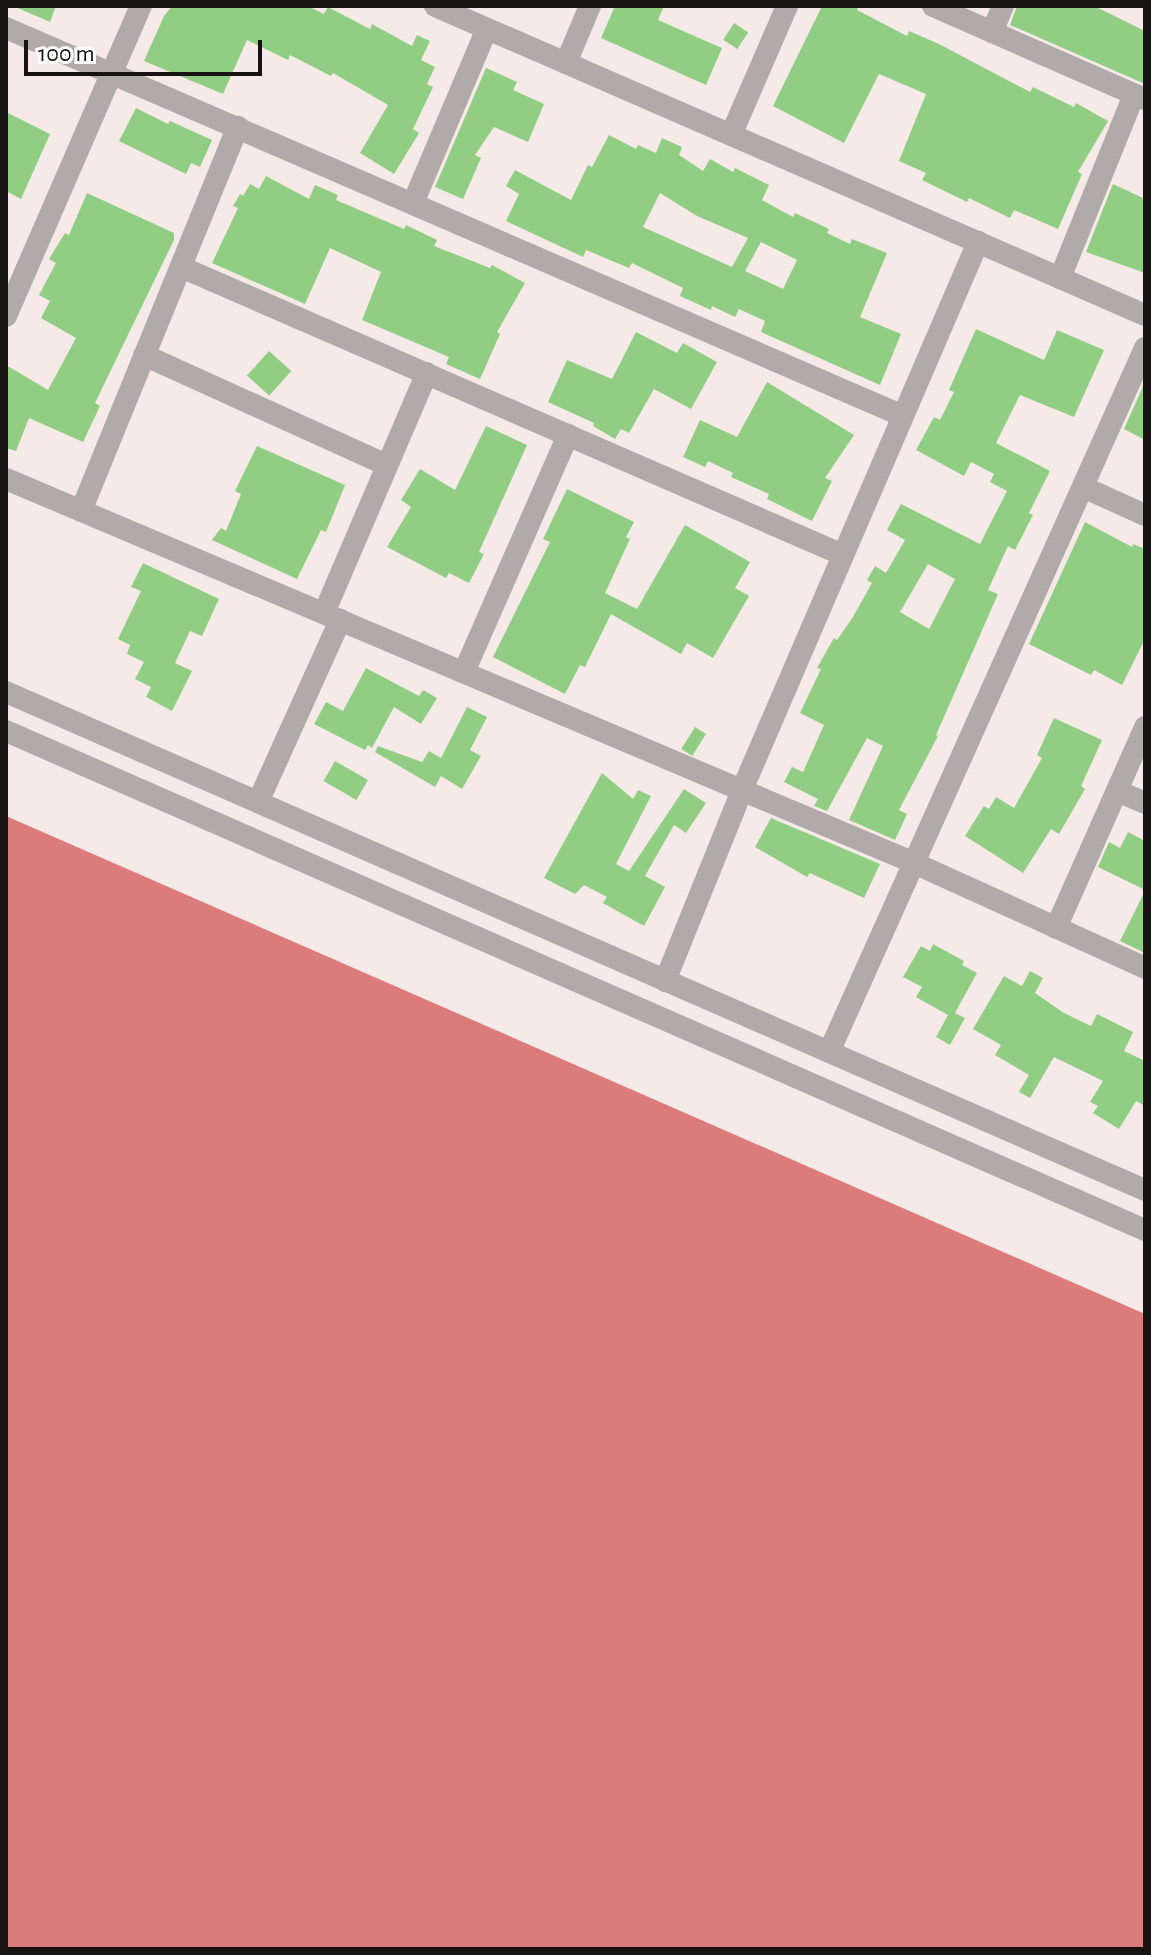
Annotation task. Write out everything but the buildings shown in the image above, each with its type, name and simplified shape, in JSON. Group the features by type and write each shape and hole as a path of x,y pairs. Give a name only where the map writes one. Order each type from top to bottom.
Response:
{"street":[{"path":"6,316 141,6"},
{"path":"435,6 1145,315"},
{"path":"566,63 590,6"},
{"path":"731,135 787,6"},
{"path":"933,6 1140,97 1060,278"},
{"path":"992,32 1003,6"},
{"path":"6,28 903,416"},
{"path":"413,203 487,29"},
{"path":"81,511 238,127"},
{"path":"665,981 742,790 978,242"},
{"path":"181,267 843,555"},
{"path":"829,1052 1145,348"},
{"path":"144,355 387,465"},
{"path":"258,802 332,616 387,465 427,373"},
{"path":"464,672 568,435"},
{"path":"6,479 914,863 1145,968"},
{"path":"1083,487 1145,515"},
{"path":"6,692 1145,1190"},
{"path":"1056,928 1145,727"},
{"path":"6,731 1145,1230"},
{"path":"1117,791 1145,803"}],"shaded area":[{"path":"6,816 1145,1314 1145,1949 6,1949"}]}
